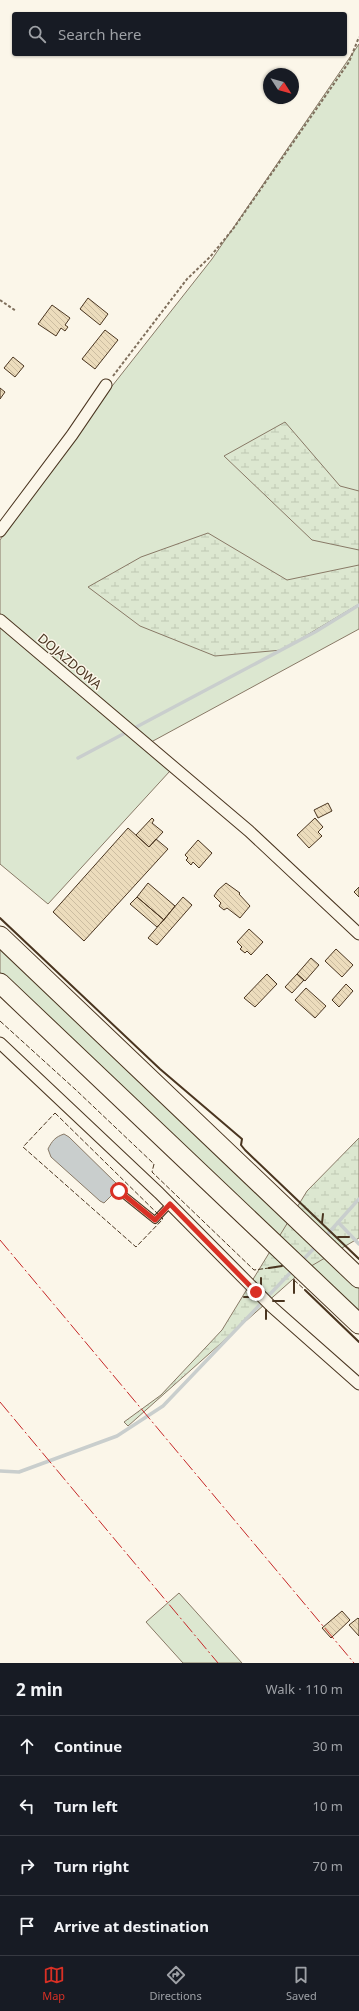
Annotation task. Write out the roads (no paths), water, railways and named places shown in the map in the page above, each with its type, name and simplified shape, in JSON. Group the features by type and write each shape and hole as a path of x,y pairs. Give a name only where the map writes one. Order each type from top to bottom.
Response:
{"highway":[{"path":"0,936 359,1278"},
{"path":"0,983 356,1321"}],"street":[{"path":"0,531 72,435 106,385"},
{"name":"DOJAZDOWA","path":"0,620 254,835 359,934"},
{"path":"0,1043 170,1204 256,1292 359,1384"}],"lane":[{"path":"119,1191 155,1220 170,1204"}],"waterway":[{"path":"78,758 315,632 359,605"},
{"path":"324,1238 359,1199"},
{"path":"338,1222 359,1244"},
{"path":"302,1261 317,1245"},
{"path":"0,1471 19,1472 117,1436 163,1406 293,1270"}]}
